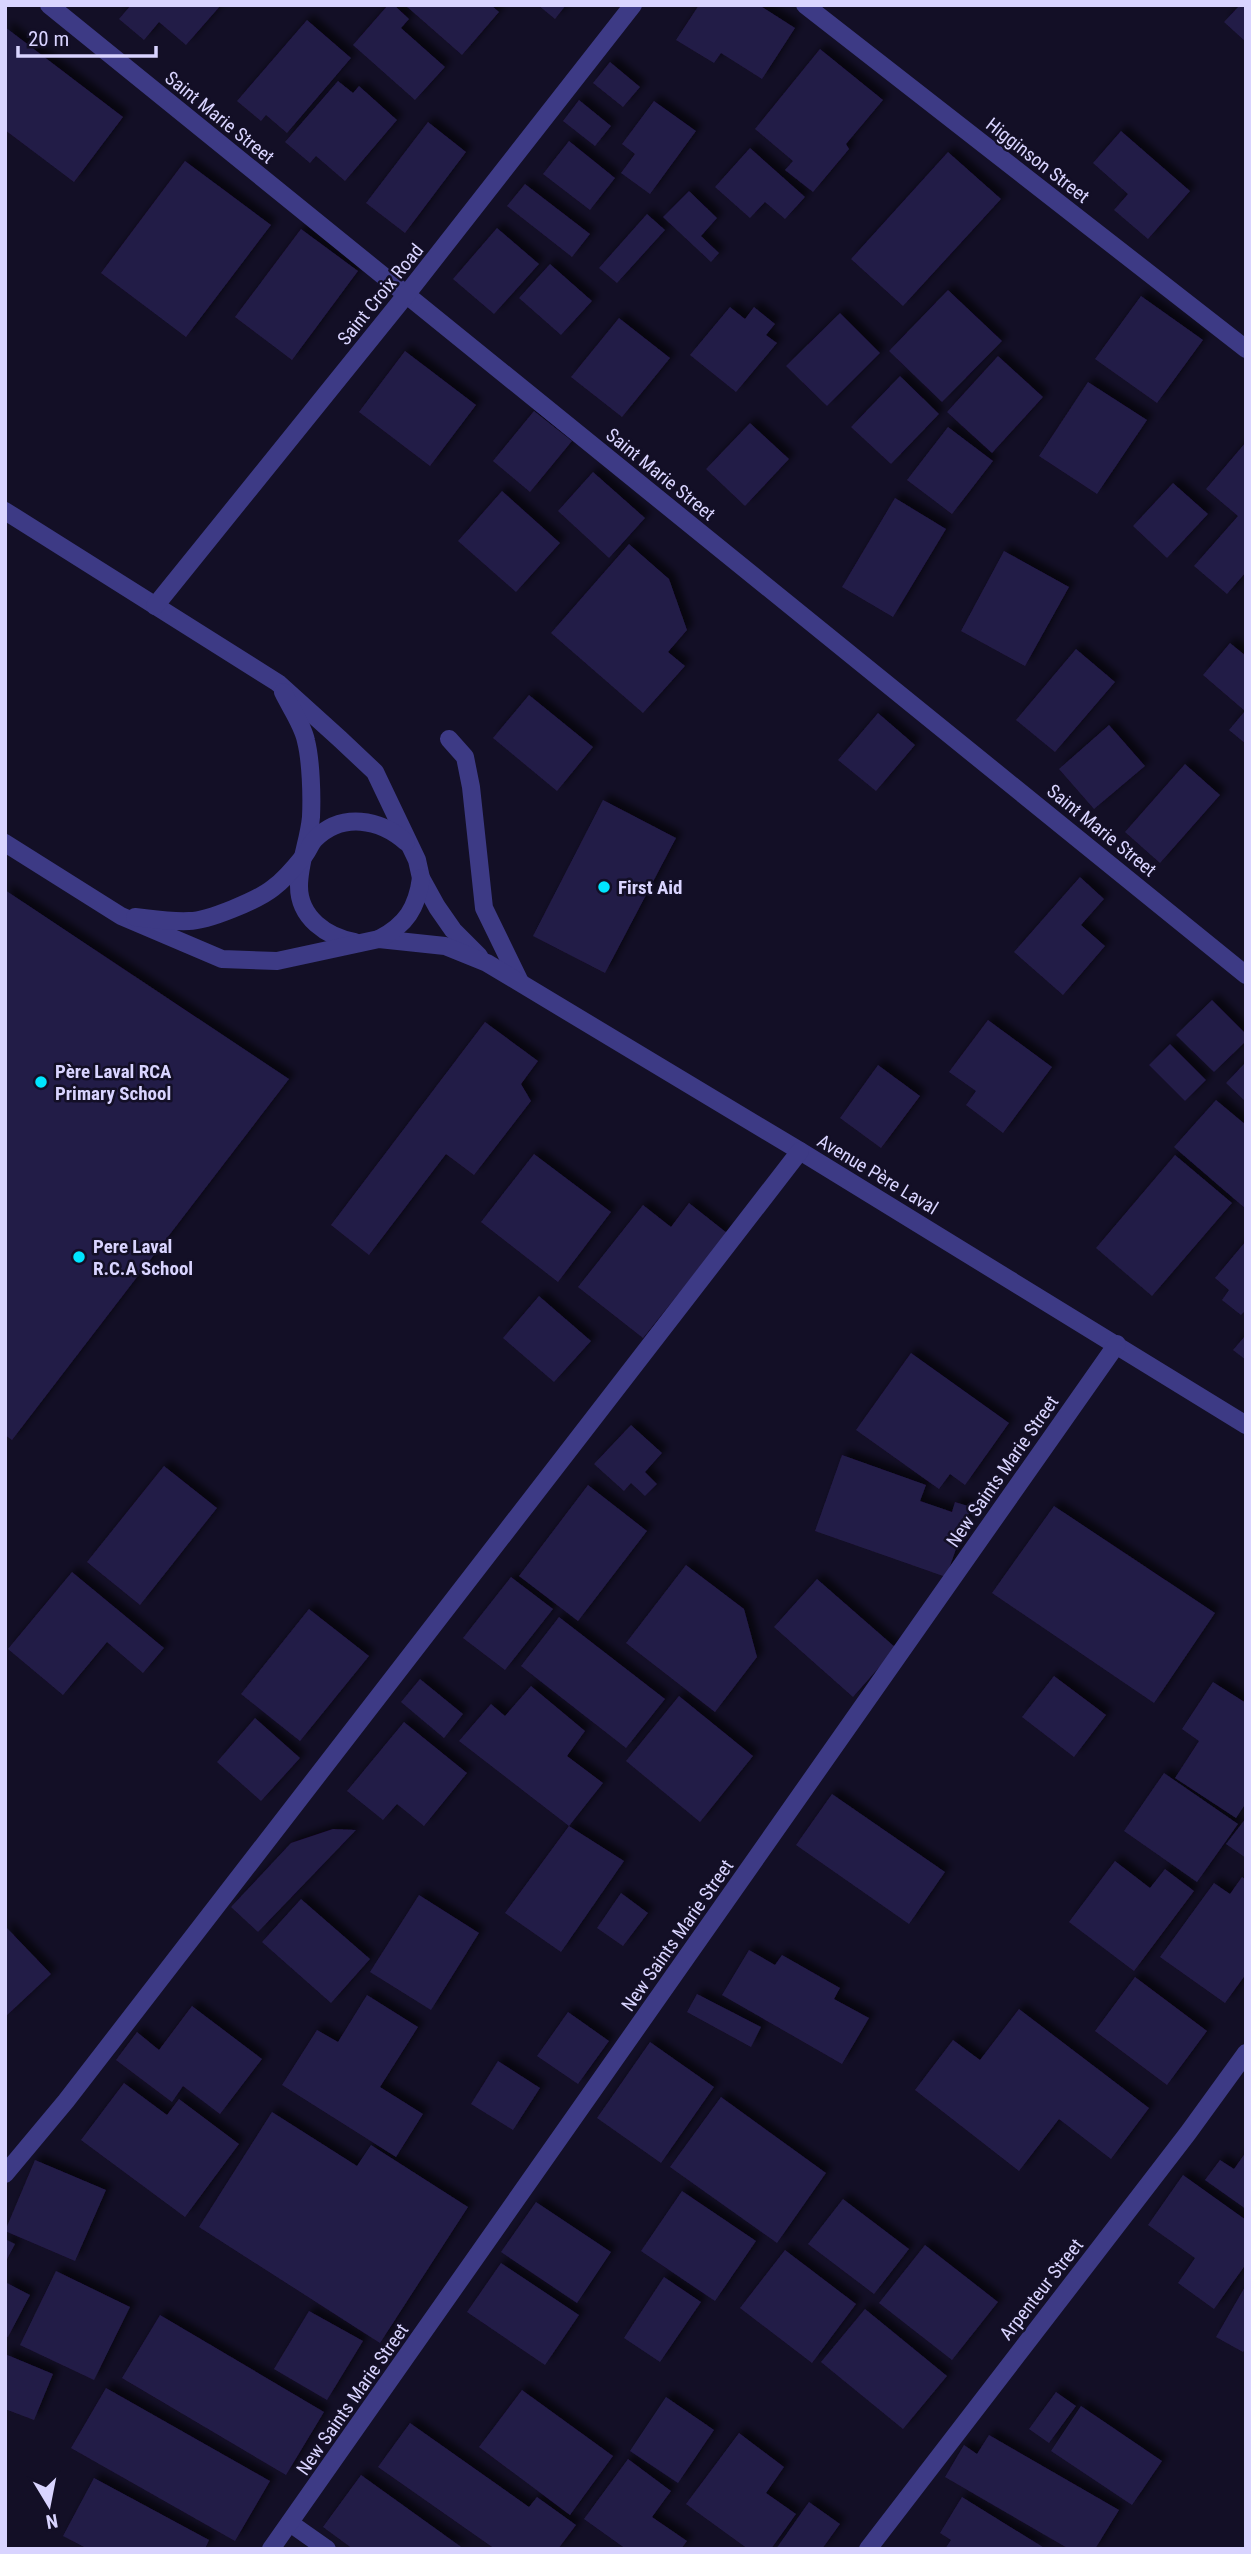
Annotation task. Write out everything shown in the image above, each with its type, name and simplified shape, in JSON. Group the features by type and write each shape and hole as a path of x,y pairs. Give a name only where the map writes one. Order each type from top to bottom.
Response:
{"street":[{"name":"Saint Marie Street","path":"49,5 1246,975"},
{"name":"Saint Croix Road","path":"155,606 407,295 633,5"},
{"name":"Higginson Street","path":"805,5 1246,349"},
{"path":"5,511 278,683 375,772 417,860 421,878 419,898 410,915 397,930 379,939"},
{"path":"278,683 306,740 311,816 299,887 302,904 312,920 324,931 340,939 357,942"},
{"path":"449,739 465,757 471,787 484,908 520,982"},
{"path":"121,916 191,922 237,907 273,889 303,857 315,839 332,827 352,820 373,822 393,830 409,845"},
{"path":"5,843 121,916 222,959 277,961 379,939 445,946 487,963"},
{"path":"421,878 453,930 487,963"},
{"name":"Avenue Père Laval","path":"487,963 800,1151 1246,1425"},
{"path":"5,2174 92,2068 800,1151"},
{"name":"New Saints Marie Street","path":"271,2549 1116,1344"},
{"name":"Arpenteur Street","path":"868,2549 1246,2053"},
{"path":"290,2523 327,2549"}],"building":[{"path":"131,5 221,5 186,45 159,22 144,40 119,19"},
{"path":"388,5 394,5 409,19 401,28 445,67 415,100 353,45"},
{"path":"405,5 491,5 499,12 462,55"},
{"path":"538,5 566,5 555,19"},
{"path":"699,5 759,5 795,28 762,79 721,53 714,63 676,40"},
{"path":"1240,5 1246,5 1246,42 1224,22"},
{"path":"307,20 351,58 287,133 266,115 261,121 237,101"},
{"path":"5,27 123,117 74,182 5,130"},
{"path":"820,49 883,100 846,144 849,149 813,192 785,170 793,161 755,129"},
{"path":"610,62 640,87 623,107 593,83"},
{"path":"338,81 353,93 359,86 397,120 345,181 316,156 310,163 285,142"},
{"path":"579,100 611,126 595,146 563,121"},
{"path":"654,101 696,131 650,194 621,173 635,154 622,144"},
{"path":"428,122 466,152 405,233 366,203"},
{"path":"1121,131 1190,191 1148,239 1114,210 1128,194 1093,163"},
{"path":"569,141 615,178 590,210 543,174"},
{"path":"750,148 805,197 785,219 765,202 750,218 715,187"},
{"path":"948,152 1001,199 903,306 851,259"},
{"path":"185,161 271,225 186,337 101,273"},
{"path":"525,184 590,234 572,257 507,206"},
{"path":"689,191 717,218 701,236 719,253 711,262 663,217"},
{"path":"647,214 665,230 617,283 599,268"},
{"path":"497,228 539,264 494,314 453,279"},
{"path":"301,229 358,271 292,360 235,317"},
{"path":"550,264 592,301 561,335 519,298"},
{"path":"948,290 1002,341 942,402 889,351"},
{"path":"1141,296 1203,340 1157,403 1095,359"},
{"path":"730,307 745,319 754,307 775,324 766,335 777,343 736,392 690,355"},
{"path":"840,313 880,353 827,406 786,366"},
{"path":"619,318 670,358 622,417 571,377"},
{"path":"405,351 476,405 430,466 359,412"},
{"path":"998,356 1043,397 992,453 947,412"},
{"path":"900,376 939,414 891,464 851,427"},
{"path":"1088,382 1147,420 1097,494 1039,456"},
{"path":"534,411 572,441 530,492 493,461"},
{"path":"750,423 789,459 745,506 706,469"},
{"path":"948,427 993,461 952,514 907,480"},
{"path":"1246,442 1246,572 1227,594 1194,566 1238,516 1206,489"},
{"path":"593,472 645,518 609,558 558,511"},
{"path":"1173,483 1208,514 1167,558 1133,526"},
{"path":"502,491 560,543 516,592 458,541"},
{"path":"895,498 946,529 893,617 842,587"},
{"path":"629,544 669,579 687,630 668,652 685,666 643,713 551,633"},
{"path":"1004,551 1069,587 1025,666 961,631"},
{"path":"1230,643 1246,656 1246,744 1229,730 1245,711 1203,675"},
{"path":"1076,649 1115,682 1055,752 1016,720"},
{"path":"529,695 593,747 557,791 493,738"},
{"path":"878,713 915,745 876,791 838,760"},
{"path":"1109,725 1145,766 1094,809 1059,769"},
{"path":"1185,764 1220,795 1160,863 1125,832"},
{"name":"First Aid","path":"603,800 676,838 605,973 533,936"},
{"path":"1080,877 1104,899 1081,925 1105,946 1063,995 1014,952"},
{"name":"Pere Laval R.C.A School","path":"5,890 289,1079 12,1440 5,1435"},
{"path":"1212,1000 1246,1034 1246,1041 1214,1072 1176,1035"},
{"path":"988,1020 1052,1067 1003,1133 966,1105 976,1091 949,1072"},
{"path":"485,1022 538,1061 521,1084 531,1101 474,1175 446,1154 369,1255 331,1225"},
{"path":"1170,1044 1206,1080 1185,1101 1149,1065"},
{"path":"1246,1062 1246,1102 1226,1083"},
{"path":"878,1065 920,1096 881,1148 840,1118"},
{"path":"1216,1100 1246,1125 1246,1209 1174,1147"},
{"path":"534,1154 611,1212 558,1282 481,1222"},
{"path":"1175,1155 1232,1203 1152,1296 1096,1248"},
{"path":"689,1203 727,1233 643,1338 578,1287 643,1205 671,1227"},
{"path":"1246,1241 1246,1310 1241,1315 1222,1300 1229,1290 1215,1278"},
{"path":"539,1296 591,1341 554,1382 503,1338"},
{"path":"1246,1335 1246,1360 1233,1350"},
{"path":"911,1353 1009,1423 965,1485 950,1474 939,1489 856,1430"},
{"path":"631,1425 662,1453 645,1472 657,1484 645,1496 631,1483 624,1491 594,1464"},
{"path":"842,1455 926,1485 920,1501 952,1512 955,1502 971,1507 946,1577 815,1531"},
{"path":"164,1466 217,1508 140,1605 87,1562"},
{"path":"588,1485 647,1531 578,1621 519,1576"},
{"path":"1054,1506 1215,1613 1154,1703 992,1593"},
{"path":"686,1565 744,1609 757,1657 715,1712 626,1643"},
{"path":"72,1572 164,1648 143,1673 107,1642 63,1695 8,1649"},
{"path":"511,1577 553,1609 505,1670 463,1638"},
{"path":"817,1579 896,1648 853,1697 774,1627"},
{"path":"309,1609 369,1656 300,1741 241,1694"},
{"path":"559,1617 665,1699 626,1748 521,1666"},
{"path":"1054,1676 1106,1715 1074,1757 1022,1717"},
{"path":"420,1679 463,1714 444,1738 401,1702"},
{"path":"1213,1682 1246,1703 1246,1803 1236,1818 1175,1778 1199,1741 1182,1729"},
{"path":"531,1686 585,1731 567,1756 603,1783 569,1826 459,1741 491,1704 505,1716"},
{"path":"679,1696 753,1756 700,1822 626,1761"},
{"path":"255,1718 300,1758 261,1801 217,1762"},
{"path":"404,1722 467,1773 424,1826 397,1804 383,1820 347,1791"},
{"path":"1164,1773 1238,1824 1197,1882 1124,1831"},
{"path":"832,1794 945,1872 909,1924 796,1845"},
{"path":"1246,1818 1246,1858 1226,1844"},
{"path":"569,1826 624,1861 561,1952 505,1913"},
{"path":"333,1829 356,1830 258,1932 231,1907 291,1843"},
{"path":"1115,1861 1150,1888 1165,1869 1194,1891 1134,1971 1069,1922"},
{"path":"1242,1877 1246,1880 1246,1974 1225,2003 1160,1957 1214,1883 1230,1894"},
{"path":"621,1893 648,1913 623,1946 597,1928"},
{"path":"419,1895 479,1933 431,2010 370,1972"},
{"path":"301,1899 370,1959 331,2003 262,1942"},
{"path":"5,1926 51,1974 5,2017"},
{"path":"749,1950 775,1965 782,1955 840,1988 834,1999 869,2018 842,2064 722,1995"},
{"path":"1135,1977 1207,2031 1167,2085 1095,2031"},
{"path":"697,1994 761,2027 751,2047 687,2012"},
{"path":"367,1995 418,2027 380,2087 423,2114 396,2157 282,2085 317,2030 338,2042"},
{"path":"192,2006 262,2059 220,2114 183,2086 172,2102 116,2060 137,2032 159,2050"},
{"path":"1019,2009 1149,2108 1111,2159 1059,2119 1019,2171 915,2090 953,2040 980,2060"},
{"path":"568,2012 609,2041 578,2084 537,2056"},
{"path":"650,2042 714,2087 661,2163 597,2118"},
{"path":"498,2061 540,2088 513,2130 471,2104"},
{"path":"124,2083 167,2115 179,2099 239,2144 185,2217 81,2140"},
{"path":"721,2097 826,2173 777,2243 670,2167"},
{"path":"272,2112 357,2166 371,2145 468,2207 380,2343 199,2227"},
{"path":"1246,2152 1246,2209 1205,2180 1220,2160 1234,2169"},
{"path":"35,2160 106,2190 75,2261 5,2231"},
{"path":"1183,2175 1246,2220 1246,2264 1214,2309 1178,2283 1195,2258 1148,2225"},
{"path":"682,2191 756,2241 715,2301 641,2251"},
{"path":"843,2199 909,2249 874,2294 808,2244"},
{"path":"536,2202 611,2252 577,2303 501,2252"},
{"path":"5,2239 15,2244 5,2263"},
{"path":"925,2245 998,2302 952,2360 879,2303"},
{"path":"785,2250 856,2304 812,2363 740,2308"},
{"path":"501,2263 579,2315 545,2365 467,2312"},
{"path":"56,2271 130,2307 94,2380 20,2345"},
{"path":"664,2277 701,2302 660,2362 624,2338"},
{"path":"5,2282 30,2295 8,2337 5,2336"},
{"path":"1246,2285 1246,2348 1243,2352 1216,2337"},
{"path":"865,2309 947,2376 903,2429 821,2362"},
{"path":"309,2311 363,2341 327,2400 274,2369"},
{"path":"160,2315 324,2412 286,2475 122,2378"},
{"path":"5,2354 53,2374 34,2420 5,2409"},
{"path":"106,2388 270,2481 235,2541 71,2448"},
{"path":"522,2390 613,2456 570,2515 479,2447"},
{"path":"1056,2392 1076,2406 1049,2443 1029,2429"},
{"path":"666,2397 714,2430 678,2483 630,2451"},
{"path":"1081,2406 1162,2461 1132,2505 1051,2451"},
{"path":"410,2423 529,2507 537,2497 576,2525 558,2549 495,2549 378,2467"},
{"path":"739,2433 784,2467 766,2493 796,2514 771,2549 748,2549 686,2504"},
{"path":"989,2435 1119,2510 1095,2549 1069,2549 945,2477 964,2445 977,2454"},
{"path":"628,2459 671,2491 652,2517 687,2541 681,2549 626,2549 584,2519"},
{"path":"361,2475 464,2549 353,2549 323,2527"},
{"path":"94,2478 209,2540 205,2549 88,2549 63,2536"},
{"path":"962,2497 1046,2549 945,2549 951,2540 940,2533"},
{"path":"809,2502 840,2524 822,2549 776,2549"}],"place":[{"name":"First Aid","path":"604,887"},
{"name":"Père Laval RCA Primary School","path":"41,1082"},
{"name":"Pere Laval R.C.A School","path":"79,1257"}]}
